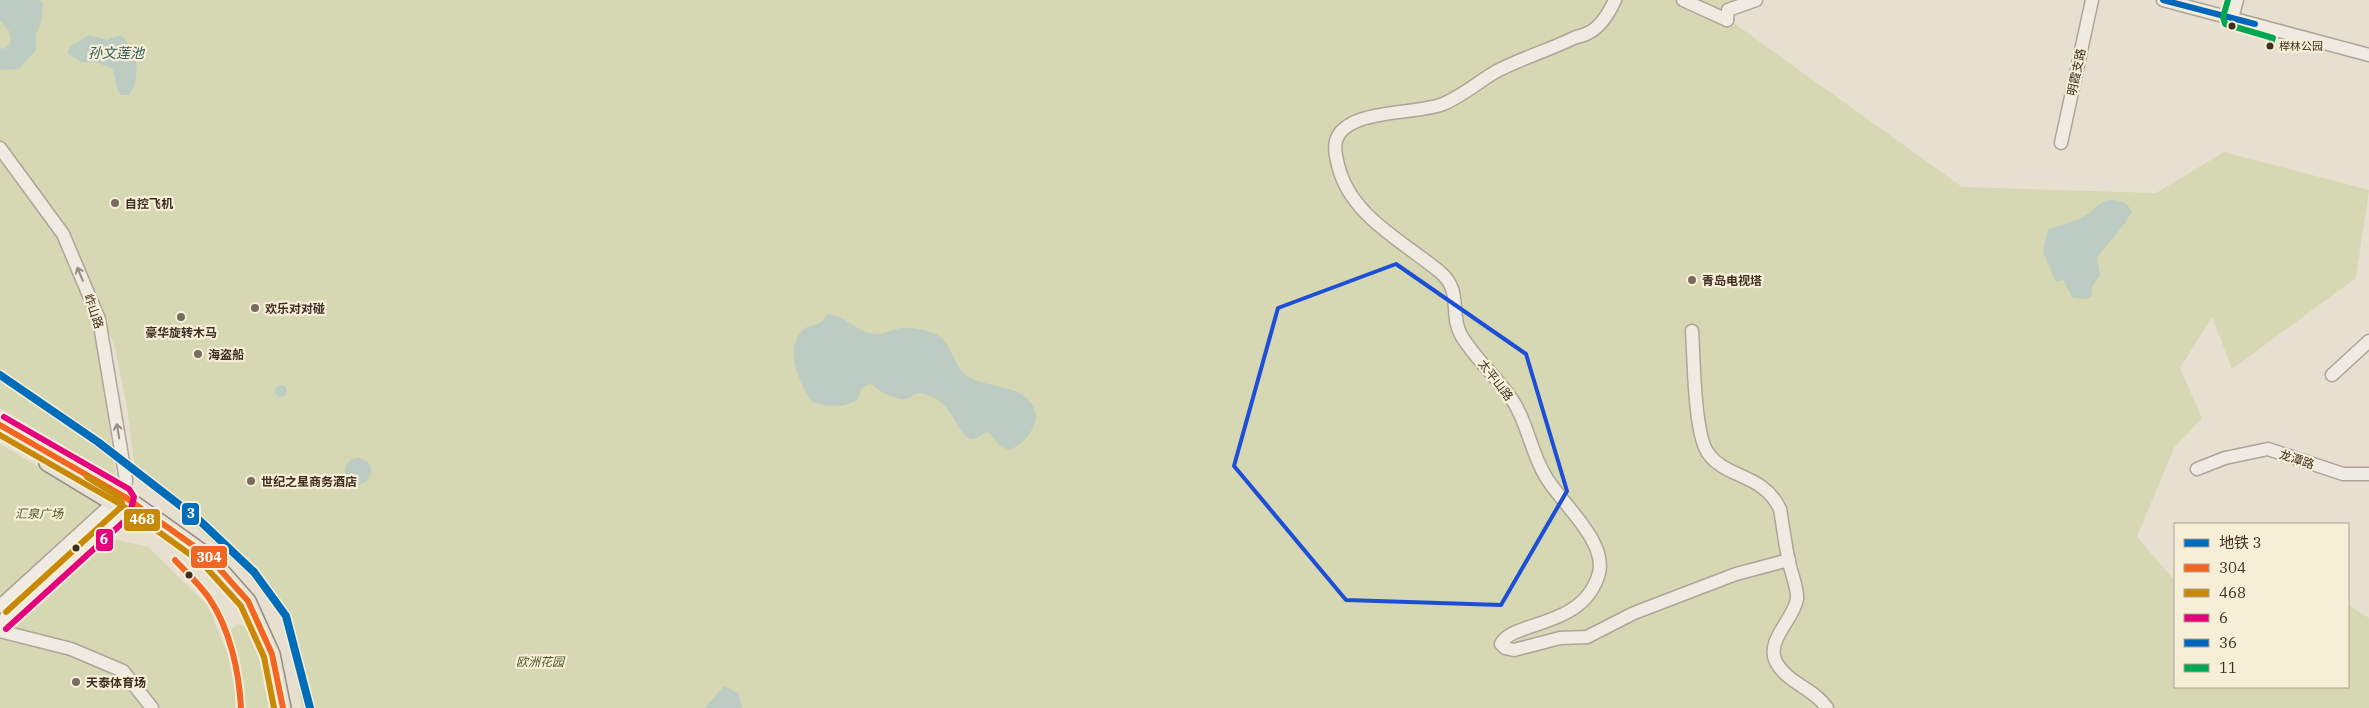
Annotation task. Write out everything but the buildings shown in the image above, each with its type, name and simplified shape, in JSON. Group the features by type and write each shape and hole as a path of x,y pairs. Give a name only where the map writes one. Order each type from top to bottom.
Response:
{"main road":[{"path":"0,425 121,504"},
{"path":"0,436 121,504 208,556 248,601 272,654 283,708"}],"street":[{"name":"太平山路","path":"1615,0 1607,16 1588,33 1495,72 1442,105 1369,117 1352,122 1336,139 1335,153 1340,173 1355,204 1417,256 1443,275 1452,285 1460,333 1512,399 1546,478 1593,540 1601,556 1599,573 1589,593 1577,607 1560,617 1507,636 1501,644 1505,648 1514,650 1560,638 1587,638 1634,613 1736,574 1789,560"},
{"path":"1683,0 1727,20 1728,10 1756,0"},
{"name":"明霞支路","path":"2061,143 2092,0"},
{"path":"2163,0 2369,55"},
{"path":"2232,18 2237,0"},
{"name":"岞山路","path":"0,148 63,234 99,319 126,480 121,504"},
{"path":"1692,331 1700,432 1708,453 1722,465 1759,483 1774,497 1780,509 1797,597 1794,612 1782,628 1775,646 1775,661 1783,672 1814,695 1827,708"},
{"path":"2332,375 2369,341"},
{"name":"龙潭路","path":"2197,469 2225,458 2268,449 2343,474 2369,474"},
{"path":"0,606 121,504"},
{"path":"0,623 121,504"},
{"path":"0,631 71,649 123,671 152,708"}],"highlighted area":[{"path":"1396,264 1526,354 1567,491 1501,605 1346,600 1234,466 1278,308"}],"green space":[{"name":"欧洲花园","path":"0,0 1745,0 1720,13 1962,187 2156,193 2224,152 2369,190 2356,278 2232,369 2212,317 2180,368 2202,418 2174,448 2137,537 2174,580 2174,688 2349,688 2349,606 2369,618 2369,708 302,708 285,607 135,472 127,407 114,344 63,234 0,148"},
{"path":"0,154 59,236 95,319 116,477 0,408"},
{"name":"汇泉广场","path":"0,444 104,505 0,599"},
{"path":"112,539 148,547 208,606 231,662 236,708 0,708 0,621 6,627 29,606 35,607"},
{"path":"237,624 247,627 263,670 270,708 243,708 243,682 230,631"}],"water":[{"path":"0,0 39,0 43,4 41,22 36,34 36,50 19,69 0,70 0,48 4,49 11,43 9,31 0,20"},
{"name":"孙文莲池","path":"89,35 107,40 120,35 131,47 137,72 136,80 129,95 121,95 117,88 113,69 96,62 82,62 67,53 70,47"},
{"path":"2109,200 2123,202 2132,212 2097,257 2100,275 2092,287 2092,296 2087,299 2073,298 2063,280 2056,282 2043,252 2048,229 2077,220"},
{"path":"829,314 841,318 868,333 874,334 910,328 924,330 939,336 944,340 957,364 965,374 983,383 1014,391 1023,395 1030,402 1036,418 1031,432 1022,442 1010,450 1001,447 989,432 972,439 962,432 947,408 934,398 918,393 907,399 901,399 883,393 871,384 861,389 858,399 841,406 830,406 812,402 799,377 794,358 794,349 796,340 803,329 819,324"},
{"path":"279,385 283,385 287,391 283,397 279,397 275,393 275,389"},
{"path":"358,458 367,462 371,471 367,480 358,484 349,480 345,471 349,462"},
{"path":"724,686 738,693 742,708 705,708"}],"metro line":[{"name":"3","path":"0,375 98,442 199,520 254,572 286,616 310,708"}],"transit line":[{"name":"36","path":"2163,0 2255,24"},
{"name":"11","path":"2228,0 2223,17 2225,24 2273,38 2270,46"},
{"name":"6","path":"4,417 129,489 134,497 129,517 6,629"},
{"name":"304","path":"0,425 125,497 208,556 248,601 272,654 283,708"},
{"name":"468","path":"0,435 120,504 202,563 241,606 264,657 274,708"},
{"name":"468","path":"6,612 121,507 122,502 119,497 87,477"},
{"name":"304","path":"175,560 209,598 223,623 236,665 241,708"}],"place":[{"name":"榉林公园","path":"2270,46"},
{"name":"自控飞机","path":"115,203"},
{"name":"青岛电视塔","path":"1692,280"},
{"name":"欢乐对对碰","path":"255,308"},
{"name":"豪华旋转木马","path":"181,317"},
{"name":"海盗船","path":"198,354"},
{"name":"世纪之星商务酒店","path":"251,481"},
{"name":"天泰体育场","path":"76,682"}]}
